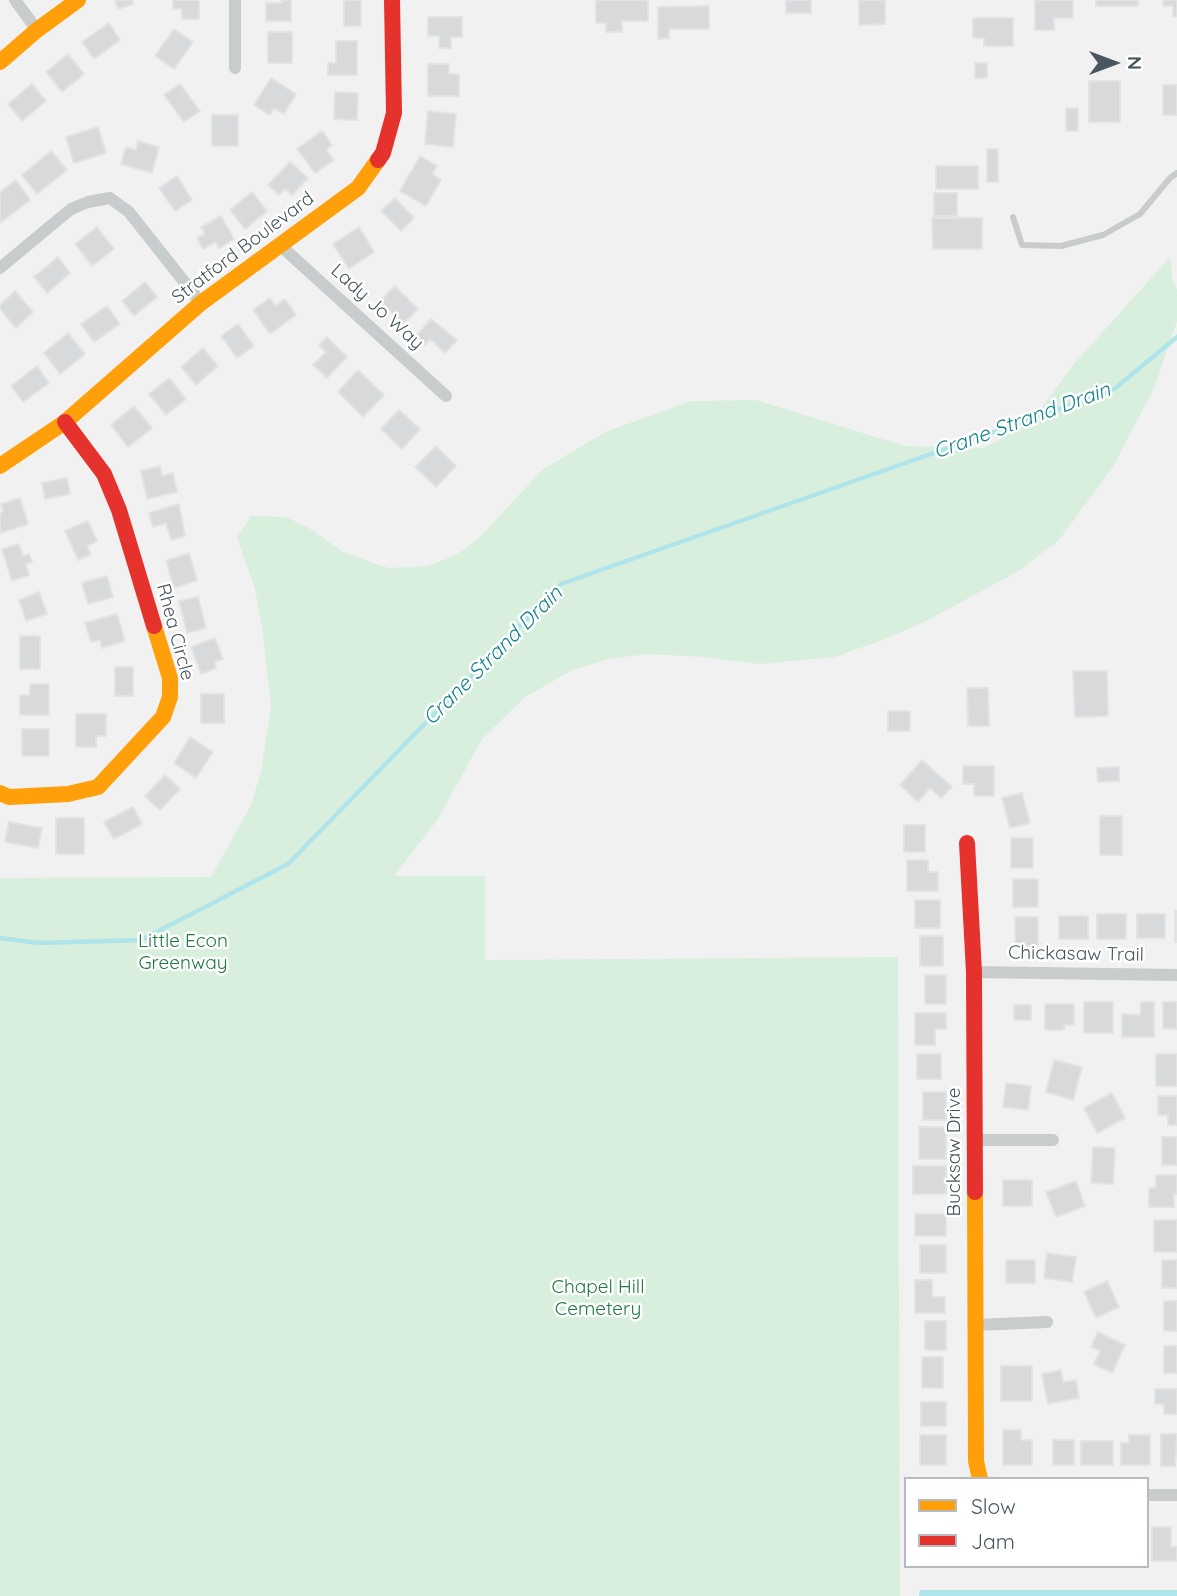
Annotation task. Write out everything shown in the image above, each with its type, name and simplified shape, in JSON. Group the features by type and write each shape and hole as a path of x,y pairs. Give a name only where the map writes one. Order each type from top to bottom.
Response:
{"street":[{"path":"15,0 37,30"},
{"path":"0,61 79,0"},
{"path":"235,0 235,68"},
{"name":"Stratford Boulevard","path":"0,466 65,422 201,303 358,188 383,152 394,113 392,0"},
{"path":"0,268 71,209 88,202 110,198 129,212 201,303"},
{"name":"Lady Jo Way","path":"281,246 446,396"},
{"name":"Rhea Circle","path":"0,793 9,797 56,794 99,787 163,717 170,697 170,678 119,510 104,474 65,422"},
{"name":"Bucksaw Drive","path":"967,843 974,972 976,1461 980,1477"},
{"name":"Chickasaw Trail","path":"974,972 1177,975"},
{"path":"976,1140 1053,1140"},
{"path":"976,1325 1047,1322"},
{"path":"1149,1495 1177,1495"}],"lane":[{"path":"1013,217 1022,244 1060,246 1102,235 1140,214 1177,173"}],"green space":[{"name":"Chapel Hill Cemetery","path":"1170,257 1173,283 1177,289 1177,321 1154,388 1113,467 1059,540 1017,572 928,620 835,657 759,664 647,654 609,659 572,670 524,698 482,739 438,819 394,876 485,876 485,960 898,957 900,1596 0,1596 0,878 211,877 251,805 261,771 271,707 255,589 237,537 251,516 286,517 309,528 343,552 388,568 428,566 456,555 478,539 542,470 605,432 691,401 756,400 905,446 984,448 1031,422 1074,364"}],"water":[{"path":"920,1590 1177,1590 1177,1596 919,1596"}],"building":[{"path":"115,0 132,0 133,4 118,9"},
{"path":"173,0 199,0 199,19 182,19 182,9 173,9"},
{"path":"281,0 291,0 291,21 266,21 266,3 281,3"},
{"path":"344,0 361,0 361,26 344,26"},
{"path":"596,0 648,0 648,21 622,21 622,32 606,32 606,23 596,23"},
{"path":"786,0 811,0 811,13 786,13"},
{"path":"859,0 885,0 885,24 859,25"},
{"path":"1035,0 1073,0 1073,18 1054,18 1054,30 1035,30"},
{"path":"1096,0 1138,0 1138,6 1096,6"},
{"path":"1163,0 1177,0 1177,16 1173,16 1173,6 1163,6"},
{"path":"709,6 709,29 669,29 669,38 658,39 658,7"},
{"path":"428,17 462,17 462,37 451,37 451,48 439,48 439,36 428,36"},
{"path":"973,18 1013,18 1013,46 984,46 984,38 973,38"},
{"path":"109,23 120,40 94,59 82,42"},
{"path":"174,29 193,42 174,69 155,56"},
{"path":"268,32 292,32 292,63 268,63"},
{"path":"336,41 357,41 357,75 328,75 328,63 336,63"},
{"path":"68,54 84,74 62,92 46,72"},
{"path":"975,63 987,63 987,78 975,78"},
{"path":"428,64 449,64 449,74 459,74 459,96 428,96"},
{"path":"271,78 296,94 284,114 274,108 270,115 254,105"},
{"path":"1089,81 1120,81 1120,122 1089,122"},
{"path":"32,84 46,101 22,121 8,104"},
{"path":"180,84 200,111 184,122 164,95"},
{"path":"1163,85 1177,85 1177,115 1163,115"},
{"path":"335,92 358,93 357,120 334,119"},
{"path":"1066,108 1078,108 1078,131 1066,131"},
{"path":"428,111 456,114 453,147 425,144"},
{"path":"212,115 238,115 238,146 212,146"},
{"path":"98,127 106,153 74,163 66,137"},
{"path":"322,131 332,145 326,150 334,160 315,173 297,149"},
{"path":"138,141 159,147 152,173 121,164 126,147 136,150"},
{"path":"987,149 998,149 998,182 987,182"},
{"path":"51,151 67,170 37,194 22,175"},
{"path":"420,156 437,166 432,174 441,180 426,206 400,191"},
{"path":"290,162 308,178 292,195 285,189 279,195 268,185"},
{"path":"936,166 978,166 978,189 936,189"},
{"path":"177,176 192,200 175,211 159,188"},
{"path":"16,180 30,200 0,223 0,192"},
{"path":"252,192 267,211 245,229 230,210"},
{"path":"934,193 957,193 957,216 934,216"},
{"path":"395,198 414,218 401,231 381,211"},
{"path":"221,216 234,239 219,248 216,242 203,249 197,238 205,234 201,227"},
{"path":"932,218 982,218 982,249 933,249"},
{"path":"97,227 114,249 92,266 75,244"},
{"path":"359,227 374,252 349,269 333,244"},
{"path":"58,257 70,273 47,293 34,277"},
{"path":"145,282 157,297 134,316 122,301"},
{"path":"395,286 418,309 403,324 380,301"},
{"path":"15,291 33,312 16,328 0,309 0,305"},
{"path":"270,298 275,306 285,299 296,315 270,334 253,310"},
{"path":"107,306 120,324 94,342 81,324"},
{"path":"431,319 457,340 445,353 430,339 425,345 415,337"},
{"path":"238,324 254,346 237,358 221,336"},
{"path":"68,333 85,354 60,374 44,353"},
{"path":"327,337 347,357 327,378 313,365 326,352 319,345"},
{"path":"203,348 218,366 196,385 181,367"},
{"path":"37,366 49,383 23,402 11,386"},
{"path":"358,370 384,395 363,417 338,392"},
{"path":"169,378 186,399 166,415 149,394"},
{"path":"134,406 152,428 128,447 111,425"},
{"path":"399,410 420,429 402,449 381,429"},
{"path":"436,446 456,466 436,487 415,467"},
{"path":"160,466 162,476 173,473 177,492 147,499 141,471"},
{"path":"67,478 70,494 45,499 42,483"},
{"path":"20,498 28,524 0,533 0,513 3,512 1,504"},
{"path":"179,504 185,536 171,540 166,523 153,527 149,513"},
{"path":"88,521 97,541 87,546 91,554 78,560 65,531"},
{"path":"19,544 23,556 29,554 32,562 26,564 29,575 12,581 2,549"},
{"path":"189,553 197,580 174,588 166,561"},
{"path":"107,576 113,597 88,604 82,583"},
{"path":"39,592 47,614 26,621 19,600"},
{"path":"198,597 206,628 187,633 179,601"},
{"path":"117,614 125,641 102,648 100,640 91,642 85,623"},
{"path":"20,636 40,636 40,669 20,669"},
{"path":"215,638 223,659 214,662 216,668 201,674 191,647"},
{"path":"115,667 133,667 133,696 115,696"},
{"path":"1073,671 1107,671 1108,716 1075,717"},
{"path":"30,684 49,684 49,715 20,715 20,695 30,695"},
{"path":"967,688 988,688 989,726 968,726"},
{"path":"201,694 224,694 224,723 201,723"},
{"path":"888,711 910,711 910,731 888,731"},
{"path":"76,714 106,714 106,736 96,736 96,747 76,747"},
{"path":"22,729 49,729 49,756 22,756"},
{"path":"190,737 213,752 196,778 174,763"},
{"path":"922,760 952,787 941,798 930,788 918,802 900,785"},
{"path":"963,766 994,766 994,796 974,796 974,784 963,784"},
{"path":"1119,767 1119,781 1098,782 1097,768"},
{"path":"165,775 180,789 160,810 145,796"},
{"path":"1022,793 1030,823 1010,828 1002,798"},
{"path":"133,807 142,824 114,839 104,822"},
{"path":"1100,816 1122,816 1122,855 1100,855"},
{"path":"56,818 84,818 84,854 56,854"},
{"path":"9,822 42,828 38,848 5,842"},
{"path":"904,825 925,825 925,852 904,852"},
{"path":"1011,838 1033,838 1033,868 1011,868"},
{"path":"907,860 928,860 928,872 938,872 938,891 907,891"},
{"path":"1013,879 1038,879 1038,907 1013,907"},
{"path":"915,900 940,900 940,928 915,928"},
{"path":"1177,911 1177,942 1175,942"},
{"path":"1097,914 1126,914 1126,939 1097,939"},
{"path":"1137,914 1165,914 1165,938 1137,938"},
{"path":"1059,916 1088,916 1088,939 1059,939"},
{"path":"1015,917 1038,917 1038,946 1015,946"},
{"path":"920,936 943,936 943,966 920,966"},
{"path":"925,975 946,975 946,1004 925,1004"},
{"path":"1084,1002 1113,1002 1113,1033 1084,1033"},
{"path":"1141,1002 1154,1002 1154,1037 1122,1037 1122,1014 1140,1015"},
{"path":"1163,1002 1177,1002 1177,1029 1163,1028"},
{"path":"1045,1004 1074,1004 1074,1025 1064,1025 1064,1030 1045,1030"},
{"path":"1014,1005 1031,1005 1031,1020 1014,1020"},
{"path":"915,1013 946,1013 946,1029 935,1029 935,1045 915,1045"},
{"path":"917,1054 941,1054 941,1079 917,1079"},
{"path":"1156,1054 1177,1054 1177,1086 1156,1086"},
{"path":"1054,1060 1082,1067 1073,1100 1046,1092"},
{"path":"1006,1083 1031,1086 1028,1110 1003,1107"},
{"path":"923,1092 946,1092 946,1120 923,1120"},
{"path":"1112,1093 1125,1118 1097,1133 1084,1108"},
{"path":"1158,1096 1177,1096 1177,1125 1168,1125 1168,1115 1158,1115"},
{"path":"919,1127 946,1127 946,1159 919,1159"},
{"path":"1162,1137 1177,1137 1177,1165 1162,1165"},
{"path":"1093,1147 1115,1148 1113,1184 1091,1183"},
{"path":"913,1166 946,1166 946,1194 913,1194"},
{"path":"1156,1175 1177,1175 1174,1207 1149,1207 1149,1188 1156,1188"},
{"path":"1003,1180 1032,1180 1032,1206 1003,1206"},
{"path":"1076,1181 1085,1206 1056,1217 1046,1192"},
{"path":"915,1214 946,1214 946,1236 915,1236"},
{"path":"1154,1220 1177,1220 1177,1252 1154,1252"},
{"path":"920,1245 946,1245 946,1273 920,1273"},
{"path":"1047,1253 1076,1257 1072,1282 1044,1278"},
{"path":"1006,1260 1035,1260 1035,1283 1006,1283"},
{"path":"1162,1260 1177,1260 1177,1288 1162,1288"},
{"path":"915,1280 932,1280 932,1297 945,1297 945,1313 915,1313"},
{"path":"1107,1281 1119,1307 1096,1318 1084,1292"},
{"path":"1164,1301 1177,1301 1177,1331 1164,1331"},
{"path":"925,1321 946,1321 946,1350 925,1350"},
{"path":"1098,1332 1125,1345 1112,1373 1094,1364 1100,1351 1091,1347"},
{"path":"1164,1346 1177,1346 1177,1373 1164,1373"},
{"path":"922,1357 943,1357 943,1388 922,1388"},
{"path":"1001,1366 1032,1366 1032,1401 1001,1401"},
{"path":"1061,1370 1063,1382 1076,1380 1079,1398 1048,1404 1042,1374"},
{"path":"1155,1389 1177,1389 1177,1414 1164,1414 1164,1404 1155,1404"},
{"path":"921,1402 946,1402 946,1426 921,1426"},
{"path":"1003,1430 1021,1430 1021,1440 1032,1440 1032,1465 1003,1465"},
{"path":"1161,1434 1177,1434 1175,1466 1161,1466"},
{"path":"920,1435 946,1435 946,1465 920,1465"},
{"path":"1129,1435 1150,1435 1150,1465 1121,1465 1121,1443 1129,1443"},
{"path":"1053,1440 1074,1440 1074,1465 1053,1465"},
{"path":"1081,1441 1113,1441 1113,1465 1081,1465"},
{"path":"1152,1527 1171,1527 1171,1547 1177,1547 1177,1561 1152,1561"}],"waterway":[{"name":"Crane Strand Drain","path":"0,938 39,943 141,940 288,864 561,584 1113,390 1177,337"}],"traffic: slow":[{"path":"0,62 78,0"},
{"path":"0,466 65,422 201,303 358,188 378,160"},
{"path":"0,793 9,797 68,794 98,787 163,717 170,697 170,678 154,626"},
{"path":"975,1192 976,1461 980,1477"}],"traffic: jam":[{"path":"378,160 383,153 394,113 392,0"},
{"path":"65,422 104,474 119,510 154,626"},
{"path":"967,843 974,972 975,1192"}],"park label":[{"name":"Little Econ Greenway","path":"183,952"}]}
